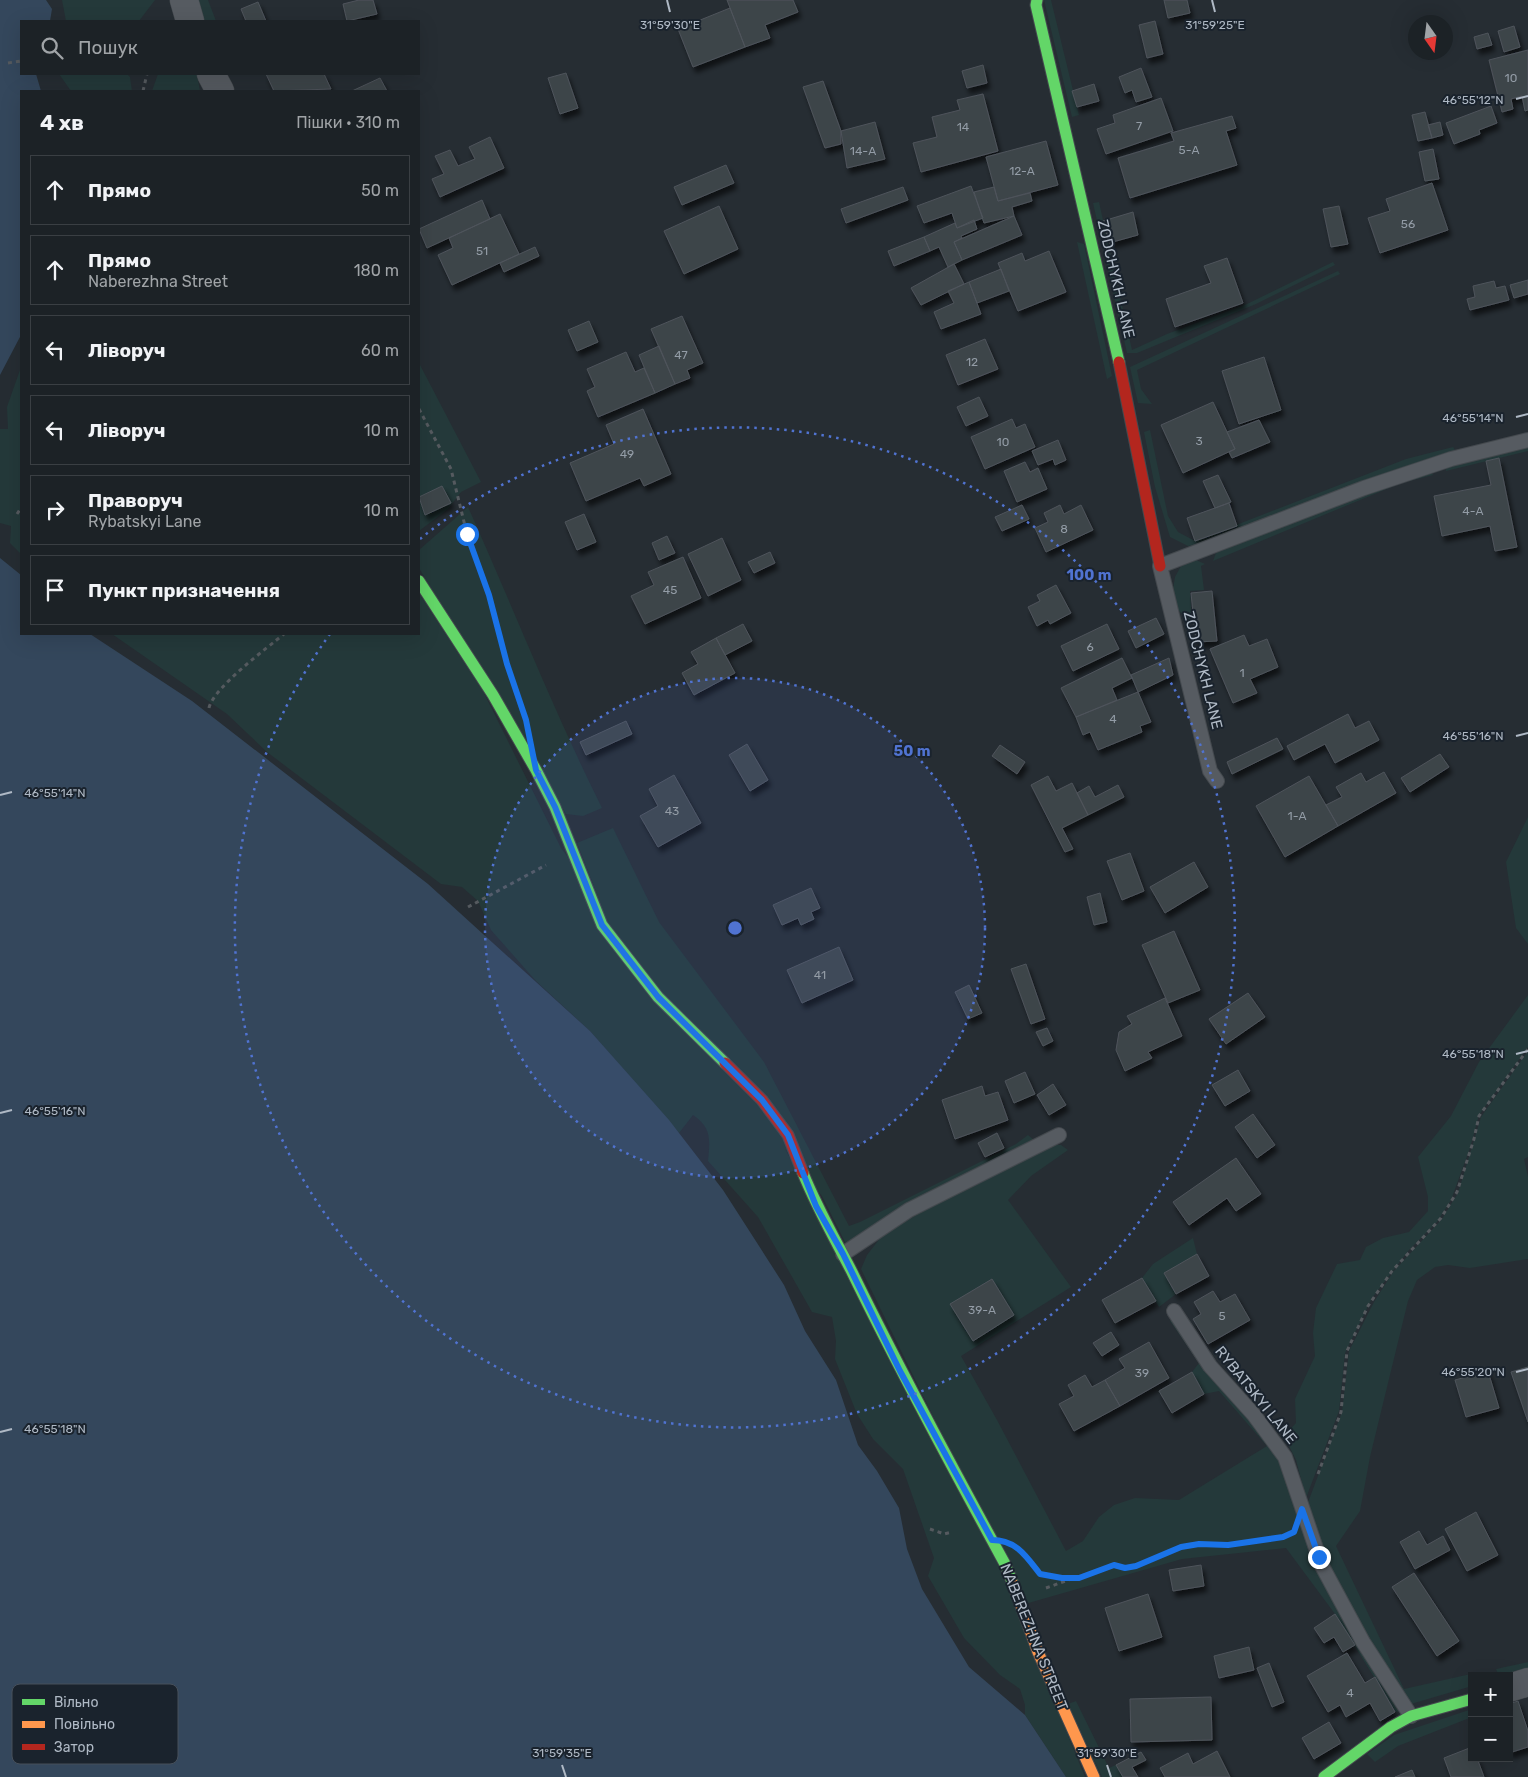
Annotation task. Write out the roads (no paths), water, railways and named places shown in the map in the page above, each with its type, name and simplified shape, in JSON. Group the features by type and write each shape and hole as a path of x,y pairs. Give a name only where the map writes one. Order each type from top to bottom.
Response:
{"street":[{"path":"184,0 190,20"},
{"name":"ZODCHYKH LANE","path":"1037,0 1036,5 1120,365 1160,566"},
{"path":"211,75 219,90"},
{"name":"NABEREZHNA STREET","path":"420,583 488,686 555,807 602,925 658,997 762,1100 788,1135 816,1206 843,1254 900,1371 1005,1564 1038,1652 1094,1777"},
{"path":"1513,1687 1528,1682"},
{"path":"1324,1777 1391,1727 1411,1716 1468,1700"}],"lane":[{"path":"1160,566 1364,488 1451,460 1528,440"},
{"name":"ZODCHYKH LANE","path":"1160,566 1210,771 1217,781"},
{"path":"843,1254 909,1210 1059,1134"},
{"name":"RYBATSKYI LANE","path":"1174,1311 1210,1366 1254,1415 1285,1457 1322,1566 1364,1642 1411,1716"}],"water":[{"path":"0,0 46,0 52,9 50,20 20,20 20,75 36,75 41,90 20,90 20,337 0,375"},
{"path":"0,558 20,574 20,635 92,635 192,701 428,884 590,1031 669,1120 723,1190 784,1285 805,1331 836,1380 858,1445 877,1471 899,1508 907,1549 922,1589 969,1667 1025,1715 1066,1777 0,1777"}]}
